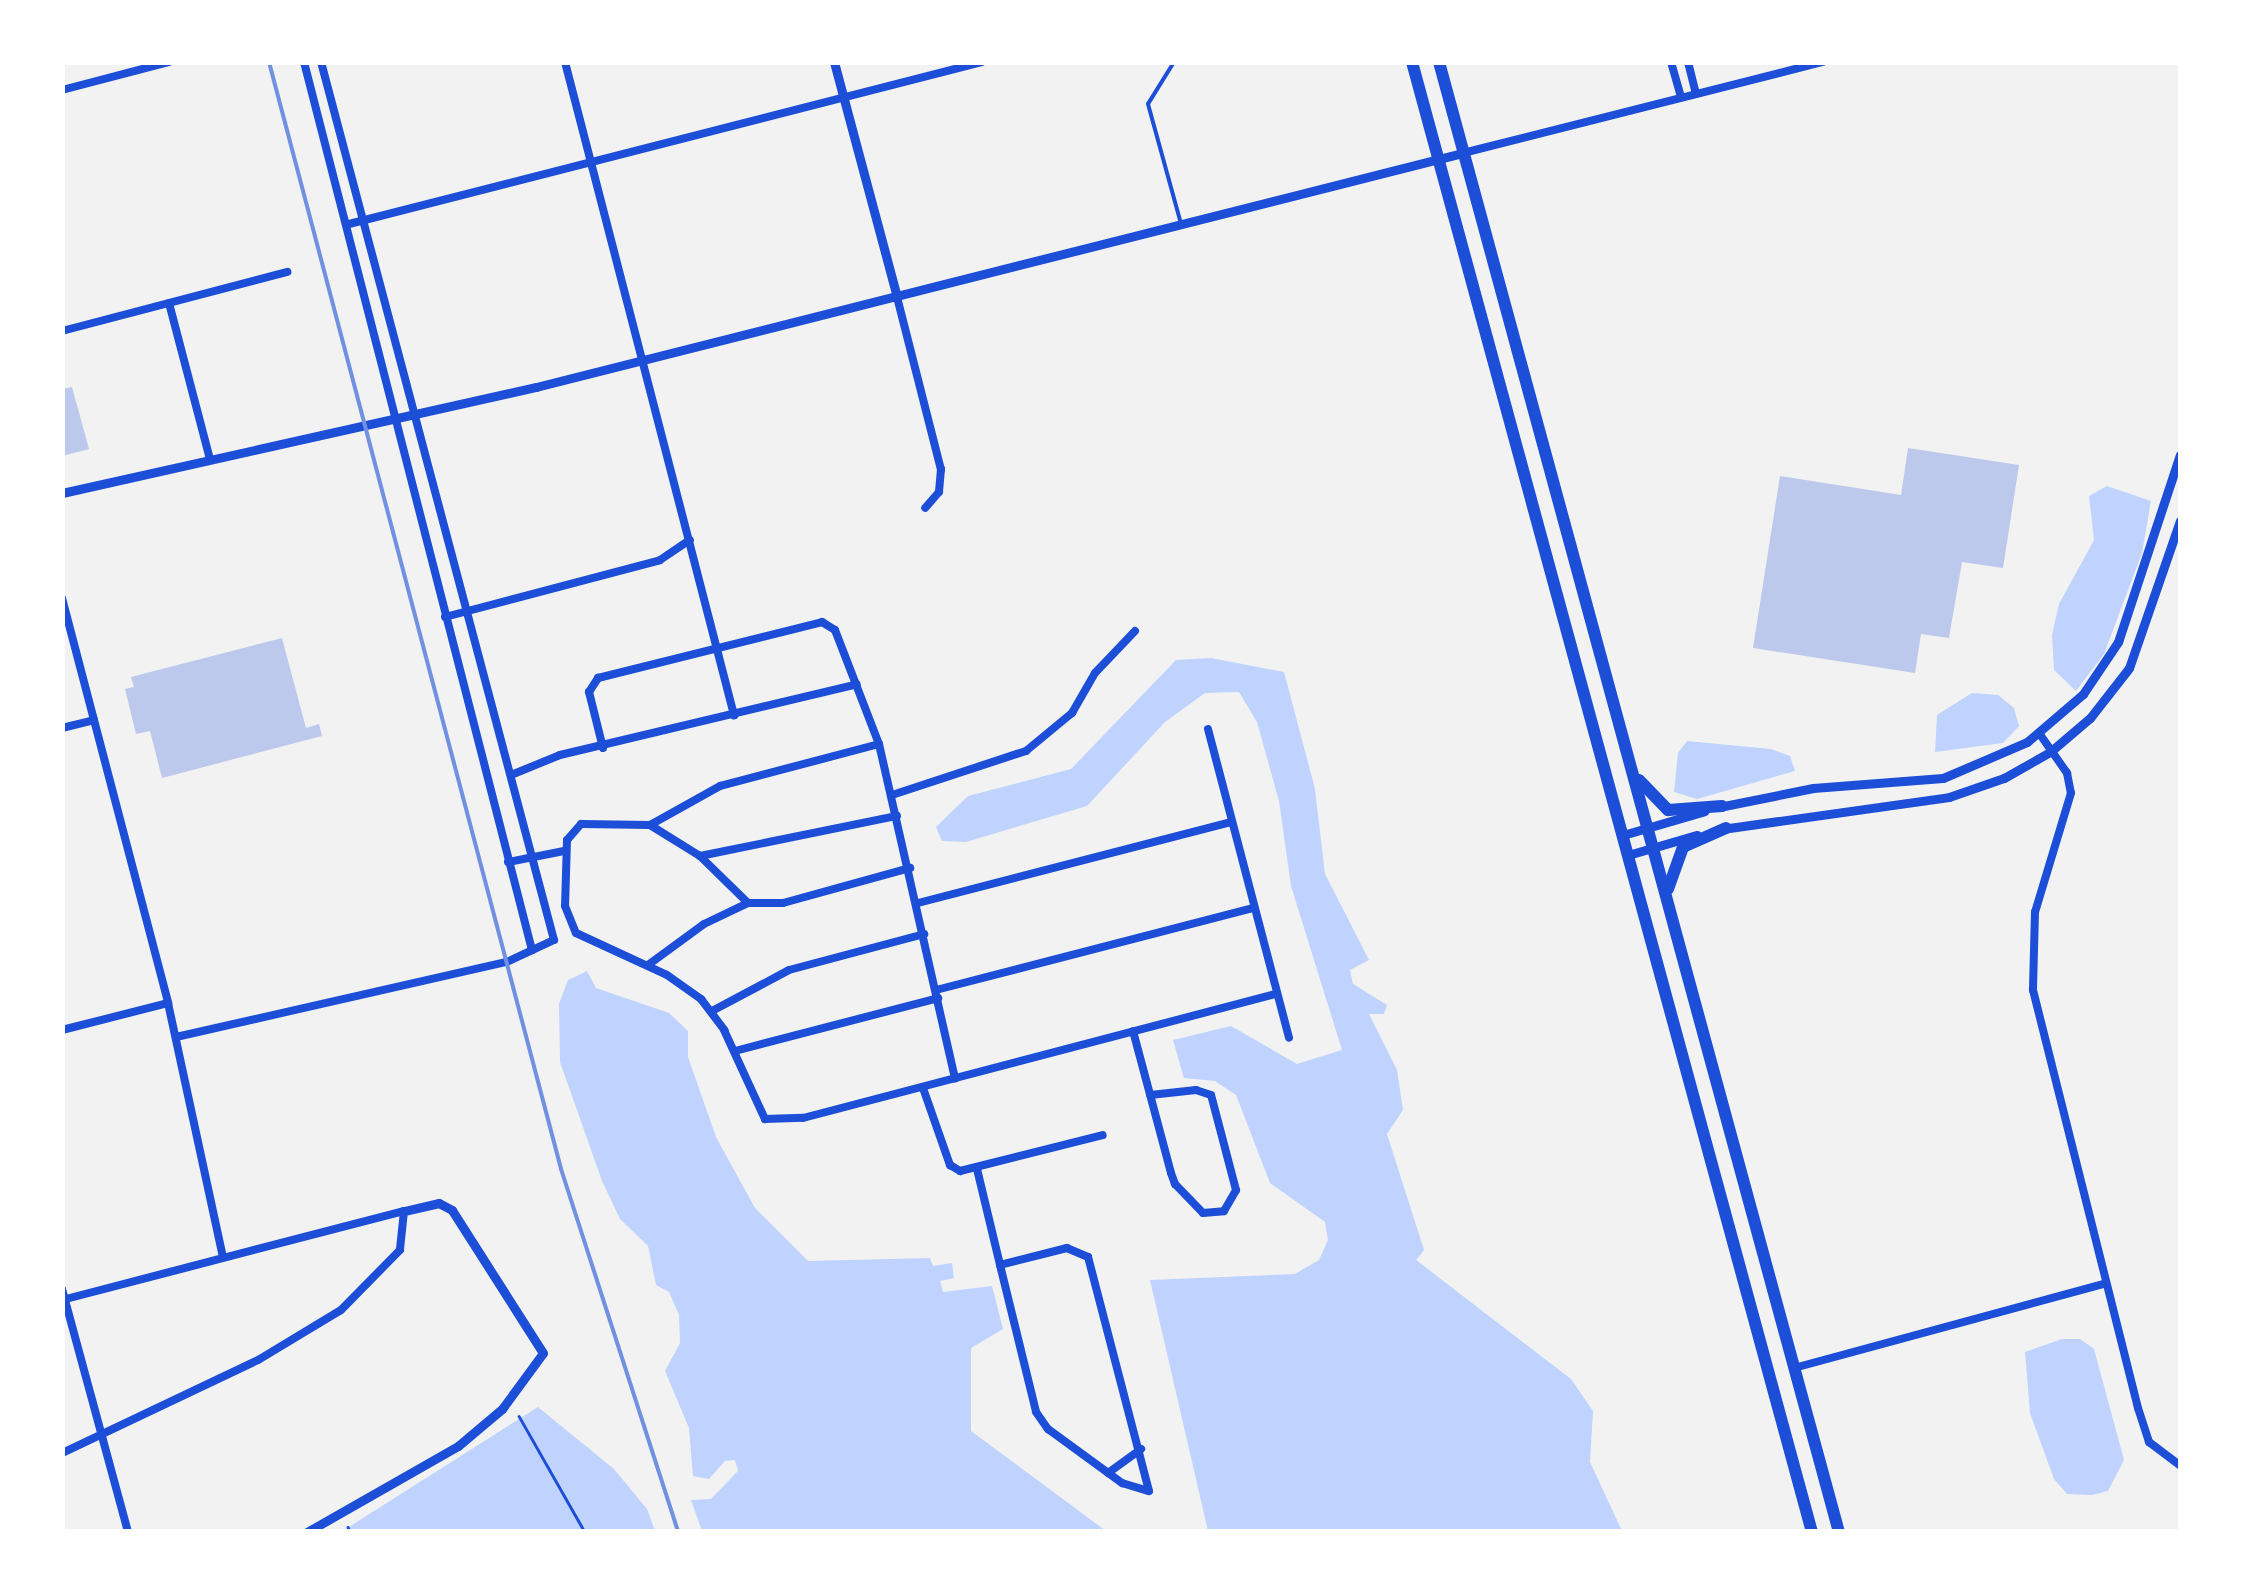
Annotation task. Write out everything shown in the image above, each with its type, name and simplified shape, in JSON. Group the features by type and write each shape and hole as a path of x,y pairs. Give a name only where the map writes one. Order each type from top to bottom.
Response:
{"highway":[{"path":"1412,62 1812,1532"},
{"path":"1438,62 1839,1532"},
{"path":"1630,765 1668,810 1722,806"},
{"path":"1668,901 1674,858 1726,828"}],"street":[{"path":"62,90 169,62"},
{"path":"304,62 350,224 395,420 532,950"},
{"path":"176,1036 308,1010 532,950 554,940 321,62"},
{"path":"566,62 734,715"},
{"path":"834,62 942,469 939,492 925,508"},
{"path":"350,224 982,62"},
{"path":"1671,62 1681,98"},
{"path":"1688,62 1696,94"},
{"path":"62,492 395,420 642,361 1823,62"},
{"path":"62,331 287,272"},
{"path":"169,304 210,459"},
{"path":"1622,834 1722,806 1814,788 1942,778 2010,753 2040,733 2083,694 2118,642 2180,455"},
{"path":"2170,480 2180,489"},
{"path":"1628,855 1726,828 1948,797 2004,778 2050,752 2090,718 2129,668 2180,521"},
{"path":"446,617 660,560 690,540"},
{"path":"62,598 168,1003 223,1257"},
{"path":"603,748 588,692 592,681 718,646 829,624 879,744 955,1078"},
{"path":"892,795 1026,751 1072,713 1095,673 1135,631"},
{"path":"511,775 560,755 603,748 857,684"},
{"path":"62,728 94,720"},
{"path":"1208,728 1289,1038"},
{"path":"2040,733 2067,773 2071,793 2035,912 2034,990 2149,1442 2180,1465"},
{"path":"650,826 720,786 879,744"},
{"path":"700,856 842,822 897,816"},
{"path":"918,903 1231,822"},
{"path":"748,903 700,856 650,826 581,824 564,851 565,906 580,936 648,966 712,1011 735,1051 758,1108 771,1122 924,1088 1277,994"},
{"path":"508,862 564,851"},
{"path":"648,966 704,924 748,903 783,903 910,868"},
{"path":"548,911 565,906"},
{"path":"735,1051 1254,908"},
{"path":"712,1011 789,970 924,934"},
{"path":"62,1030 168,1003"},
{"path":"1133,1032 1150,1095 1183,1198 1203,1213 1224,1210 1236,1190 1211,1095 1196,1090 1150,1095"},
{"path":"924,1088 950,1165 977,1169 1103,1135"},
{"path":"977,1169 1000,1264 1036,1412 1048,1429 1108,1473 1138,1493 1149,1491 1088,1257 1068,1248 1000,1264"},
{"path":"128,1532 63,1296 438,1203 452,1210 544,1353 502,1409 458,1446 307,1532"},
{"path":"62,1453 258,1360 341,1310 400,1250 404,1211"},
{"path":"1794,1368 2106,1282"},
{"path":"1108,1473 1141,1449"}],"lane":[{"path":"1176,65 1150,92 1148,104 1181,224"}],"path":[{"path":"519,1416 586,1532"}],"water":[{"path":"2107,486 2151,501 2142,553 2104,654 2076,691 2054,670 2052,635 2059,604 2094,540 2089,496"},
{"path":"1211,658 1284,672 1315,789 1325,874 1369,960 1350,970 1353,984 1387,1005 1384,1014 1369,1014 1397,1070 1403,1110 1387,1134 1424,1250 1416,1260 1571,1379 1593,1411 1590,1462 1622,1531 1208,1531 1150,1280 1295,1274 1319,1260 1328,1240 1325,1222 1270,1183 1236,1095 1215,1081 1184,1078 1173,1040 1231,1026 1297,1064 1342,1050 1291,886 1279,801 1257,722 1239,692 1205,693 1165,722 1087,806 966,842 942,841 936,827 968,796 1071,769 1176,660"},
{"path":"1972,693 1998,695 2014,708 2019,726 2003,743 1935,752 1937,715"},
{"path":"1687,741 1771,749 1790,756 1795,771 1697,799 1674,792 1678,753"},
{"path":"587,971 596,988 669,1013 688,1031 688,1057 716,1137 755,1208 808,1261 930,1258 933,1266 952,1263 954,1278 940,1281 943,1292 992,1286 1003,1329 971,1348 971,1431 1106,1531 702,1531 691,1500 711,1499 738,1471 735,1460 725,1461 709,1479 693,1476 689,1428 665,1371 680,1343 679,1315 669,1292 656,1285 648,1246 620,1219 602,1181 560,1062 559,1004 568,980"},
{"path":"2062,1339 2080,1339 2094,1349 2124,1460 2108,1491 2092,1495 2067,1494 2054,1479 2030,1413 2025,1352"},
{"path":"538,1407 614,1469 647,1509 655,1531 341,1532"}],"building":[{"path":"72,387 89,449 62,456 62,389"},
{"path":"1908,448 2019,465 2003,568 1962,562 1949,638 1921,634 1915,673 1753,648 1780,476 1901,495"},
{"path":"282,638 306,728 319,724 322,736 162,778 150,731 136,734 125,689 134,687 131,677"}],"railway":[{"path":"269,62 561,1169 678,1532"}]}
